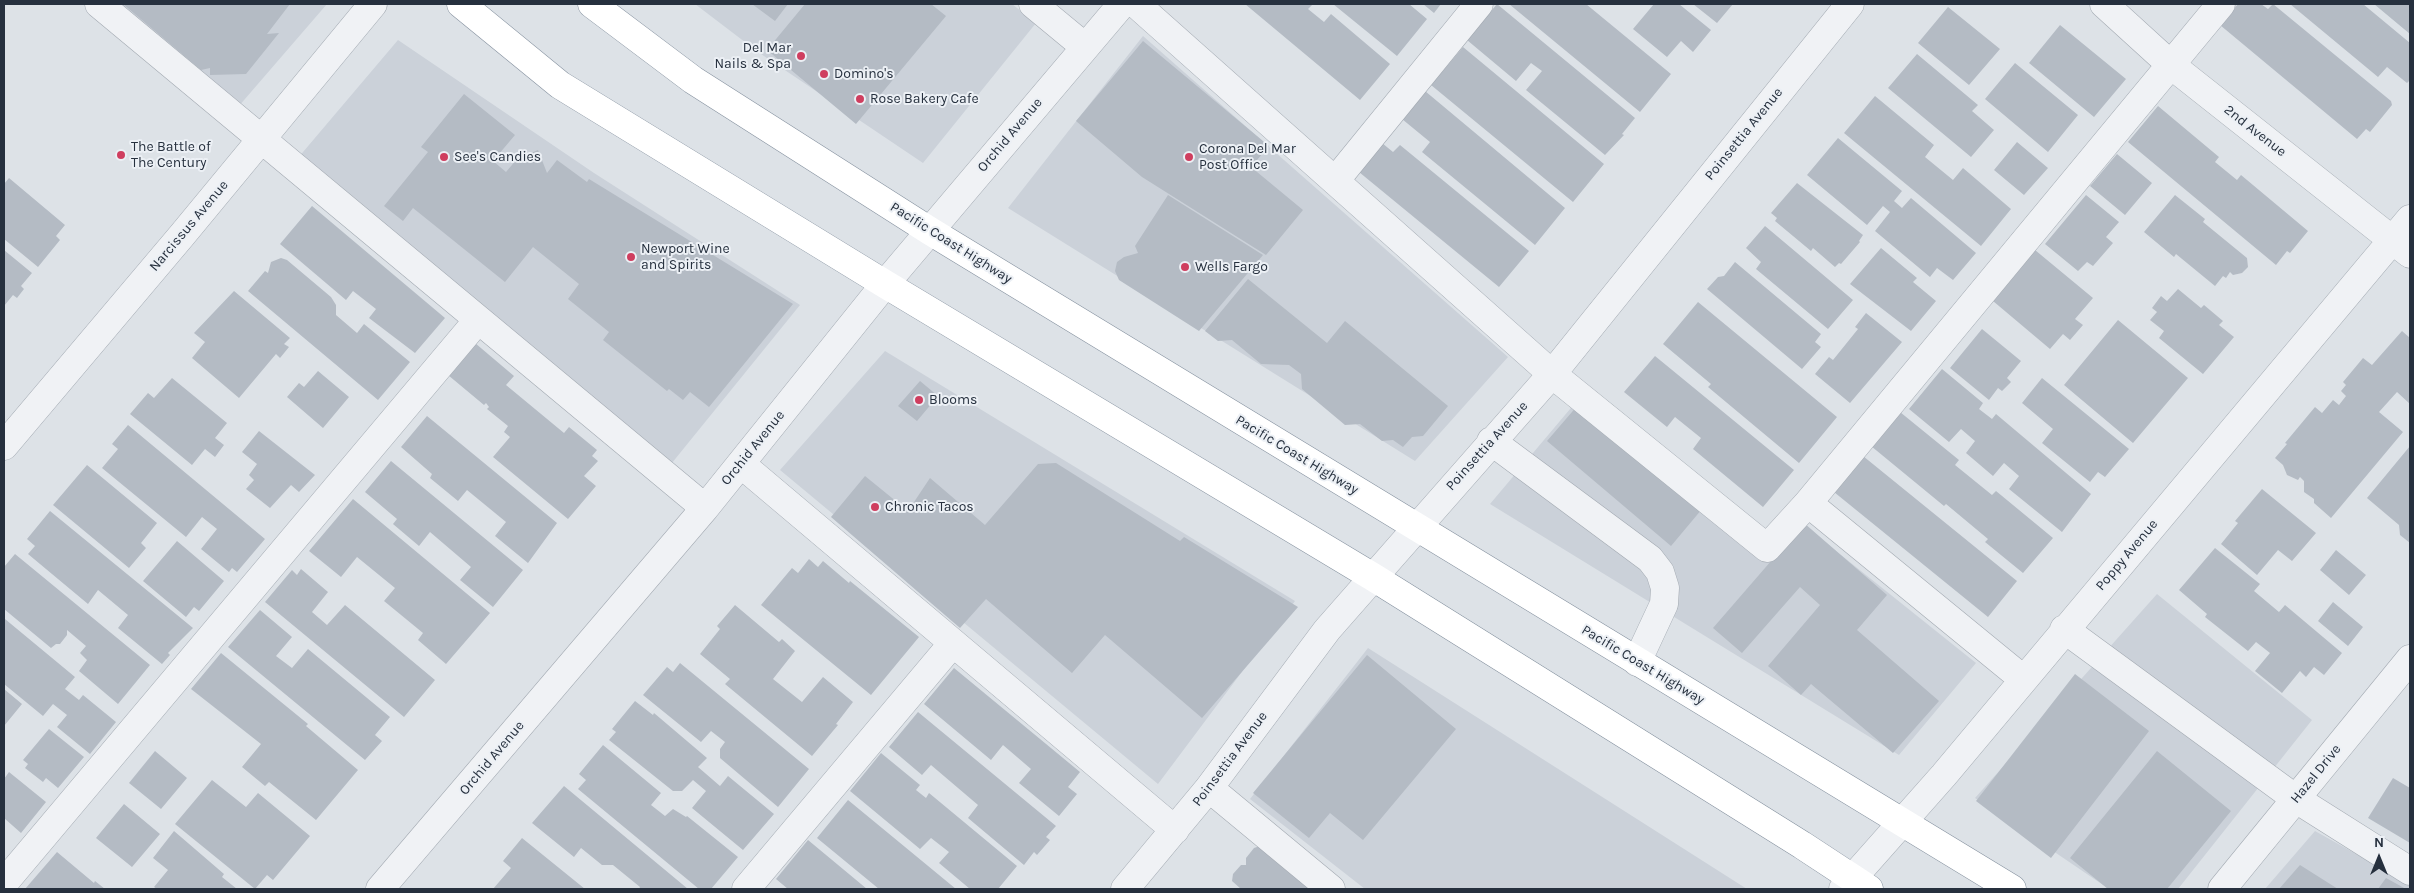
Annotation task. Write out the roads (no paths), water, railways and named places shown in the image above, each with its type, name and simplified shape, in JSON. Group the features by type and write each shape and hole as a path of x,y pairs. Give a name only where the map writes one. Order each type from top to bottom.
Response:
{"highway":[{"path":"460,4 560,85 884,284 1373,577 1802,845 1855,886"},
{"name":"Pacific Coast Highway","path":"592,4 693,80 930,230 2012,889"}],"street":[{"path":"99,4 705,508"},
{"name":"Narcissus Avenue","path":"4,446 372,4"},
{"path":"1033,4 1085,47"},
{"name":"Orchid Avenue","path":"380,889 705,508 884,284 1122,4"},
{"path":"1136,4 1552,374 1767,548 1808,503 2221,4"},
{"path":"1335,181 1479,4"},
{"name":"Poinsettia Avenue","path":"1124,889 1209,788 1327,630 1491,441 1552,374 1850,4"},
{"name":"2nd Avenue","path":"2104,4 2171,65 2401,247"},
{"name":"Poppy Avenue","path":"1855,886 1902,822 1944,775 2064,629 2401,247 2410,220"},
{"path":"4,883 478,320"},
{"path":"1491,441 1650,559 1660,572 1665,588 1664,604 1637,662"},
{"path":"741,464 1175,830"},
{"path":"1808,503 2023,679"},
{"path":"2064,629 2296,799 2410,871"},
{"path":"746,889 953,643"},
{"name":"Hazel Drive","path":"2222,889 2410,659"},
{"path":"1209,788 1331,889"}],"place":[{"name":"Del Mar Nails & Spa","path":"801,56"},
{"name":"Domino's","path":"824,74"},
{"name":"Rose Bakery Cafe","path":"860,99"},
{"name":"The Battle of The Century","path":"121,155"},
{"name":"See's Candies","path":"444,157"},
{"name":"Corona Del Mar Post Office","path":"1189,157"},
{"name":"Newport Wine and Spirits","path":"631,257"},
{"name":"Wells Fargo","path":"1185,267"},
{"name":"Blooms","path":"919,400"},
{"name":"Chronic Tacos","path":"875,507"}]}
